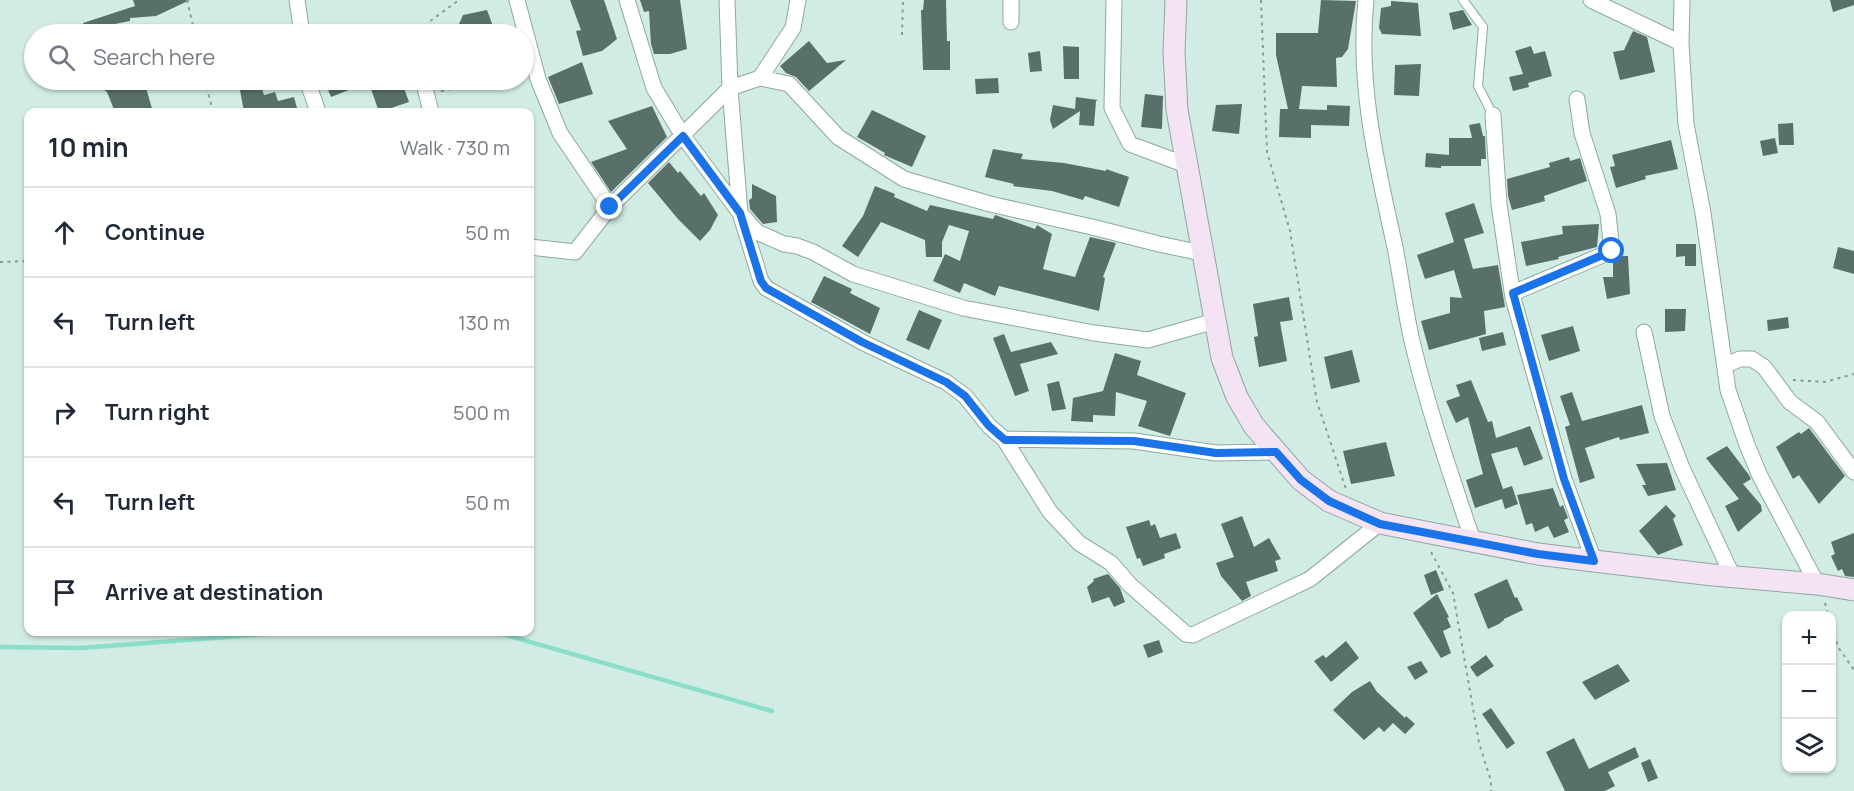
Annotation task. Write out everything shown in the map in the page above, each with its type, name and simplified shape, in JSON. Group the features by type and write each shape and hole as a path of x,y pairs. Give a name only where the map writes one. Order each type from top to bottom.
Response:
{"main road":[{"path":"1176,0 1174,52 1177,110 1221,358 1237,397 1254,426 1301,480 1329,501 1380,524 1538,554 1854,590"}],"street":[{"path":"297,0 301,24"},
{"path":"517,0 523,24"},
{"path":"627,0 654,88 683,136 740,213 757,232 784,244 813,252 853,273 963,308 1094,333 1148,340 1215,321"},
{"path":"727,0 730,88 740,213 761,281 766,288 862,342 946,382 965,396 989,426 1005,440 1050,512 1079,543 1111,563 1130,585 1186,634 1193,635 1310,579 1380,524"},
{"path":"760,78 793,28 798,0"},
{"path":"1011,0 1011,22"},
{"path":"1114,0 1112,108 1130,144 1186,165"},
{"path":"1366,0 1363,21 1365,93 1382,190 1412,341 1437,431 1473,541"},
{"path":"1682,0 1681,43 1686,124 1703,213 1728,390 1760,476 1817,584"},
{"path":"1599,2 1681,43"},
{"path":"534,64 560,134 610,207"},
{"path":"534,247 574,252 610,207 730,88 760,78 789,84 838,137 904,179 990,204 1202,253"},
{"path":"311,90 317,108"},
{"path":"426,90 429,108"},
{"path":"1513,293 1612,251 1608,214 1582,133 1577,99"},
{"path":"1493,115 1499,204 1513,293 1564,479 1594,561"},
{"path":"1644,332 1662,416 1682,468 1732,577"},
{"path":"1726,365 1740,359 1752,359 1764,367 1790,402 1817,422 1854,472"},
{"path":"1005,440 1134,441 1216,453 1276,452"}],"lane":[{"path":"1463,0 1483,27 1478,86 1493,115"}],"path":[{"path":"187,0 193,24"},
{"path":"428,24 459,0"},
{"path":"902,35 903,0"},
{"path":"1262,0 1267,152 1290,231 1317,402 1354,512"},
{"path":"208,90 212,108"},
{"path":"0,262 24,261"},
{"path":"1772,378 1826,382 1854,374"},
{"path":"1420,531 1453,593 1479,743 1491,781 1491,791"},
{"path":"1836,640 1854,670"}],"building":[{"path":"133,0 190,0 156,16 130,18 130,21 115,24 83,24 135,6"},
{"path":"570,0 604,0 617,39 602,51 583,56 576,31 581,30"},
{"path":"640,0 680,0 687,49 670,54 654,54 651,44 649,11 644,12"},
{"path":"924,0 946,0 950,70 923,70 921,10 923,10"},
{"path":"1321,0 1356,1 1348,49 1342,57 1336,58 1337,87 1302,86 1299,109 1327,110 1327,105 1350,106 1349,126 1311,125 1311,138 1279,137 1280,109 1288,109 1276,55 1276,33 1318,33"},
{"path":"1830,0 1854,0 1854,5 1833,12"},
{"path":"1391,1 1418,3 1421,36 1382,34 1379,28 1381,8 1391,6"},
{"path":"487,10 492,24 459,24 463,15"},
{"path":"1463,10 1472,25 1453,30 1449,13"},
{"path":"1633,31 1647,37 1655,72 1620,80 1613,52 1624,50"},
{"path":"809,41 827,63 846,60 809,91 796,77 786,73 780,66"},
{"path":"1063,46 1079,47 1079,79 1064,79"},
{"path":"1531,46 1534,54 1545,51 1552,76 1528,83 1529,87 1513,91 1509,77 1523,74 1515,51"},
{"path":"1040,51 1042,71 1030,72 1028,53"},
{"path":"582,62 593,94 559,104 548,77"},
{"path":"1421,64 1419,96 1394,95 1395,65"},
{"path":"998,78 999,93 976,94 975,79"},
{"path":"104,90 147,90 152,108 113,108"},
{"path":"240,90 262,90 264,95 275,92 278,101 294,97 297,108 243,108"},
{"path":"328,90 349,90 331,97"},
{"path":"371,90 405,90 409,102 391,108 378,108"},
{"path":"1145,94 1163,96 1162,129 1141,127"},
{"path":"1076,97 1098,100 1096,101 1094,126 1079,125 1080,111 1053,129 1050,120 1053,105 1075,109"},
{"path":"1242,104 1239,134 1212,131 1216,105"},
{"path":"652,106 667,137 611,192 591,162 627,149 608,121"},
{"path":"872,110 926,136 912,167 884,155 885,153 857,137"},
{"path":"1480,123 1483,136 1485,136 1486,159 1481,159 1481,166 1425,167 1426,153 1449,155 1449,138 1472,138 1469,125"},
{"path":"1793,123 1794,145 1779,145 1778,124"},
{"path":"1775,138 1778,153 1763,156 1760,141"},
{"path":"1671,140 1678,169 1645,176 1646,179 1616,188 1610,167 1615,166 1612,155"},
{"path":"993,149 1023,154 1021,159 1064,163 1106,171 1106,169 1129,177 1119,207 1085,196 1083,200 1052,191 1013,186 1014,184 985,177"},
{"path":"1569,157 1570,161 1580,158 1587,181 1544,196 1545,201 1512,210 1507,179 1550,167 1549,163"},
{"path":"669,162 678,173 680,171 701,196 704,193 718,215 710,230 700,241 648,183"},
{"path":"752,184 776,196 777,222 763,224 750,209"},
{"path":"875,186 927,211 930,205 993,219 995,215 1035,229 1037,225 1052,234 1043,269 1075,277 1090,237 1116,243 1103,277 1105,278 1099,311 999,286 995,296 964,283 960,293 933,281 945,254 960,261 969,231 949,225 942,242 942,257 926,257 925,240 881,222 858,257 842,246 863,216"},
{"path":"1474,203 1484,233 1464,239 1473,269 1498,265 1505,307 1484,311 1486,334 1429,350 1421,321 1450,313 1450,297 1462,298 1454,270 1425,279 1417,255 1454,242 1445,213"},
{"path":"1599,224 1597,247 1526,266 1521,242 1563,234 1562,226"},
{"path":"1676,244 1696,244 1696,266 1685,266 1685,256 1676,257"},
{"path":"1838,247 1854,251 1854,274 1833,268"},
{"path":"1620,256 1628,256 1630,294 1607,299 1603,277 1613,277 1613,261"},
{"path":"824,276 852,289 850,293 880,308 870,334 811,302"},
{"path":"1289,297 1293,320 1280,322 1287,361 1259,367 1254,337 1258,336 1253,304"},
{"path":"1665,309 1686,309 1685,331 1665,332"},
{"path":"919,310 942,320 929,350 906,340"},
{"path":"1788,317 1789,328 1768,331 1767,320"},
{"path":"1573,326 1580,351 1549,361 1541,335"},
{"path":"1503,332 1506,345 1482,351 1479,338"},
{"path":"1004,334 1011,352 1051,342 1058,354 1020,364 1029,391 1015,396 993,338"},
{"path":"1352,350 1360,382 1331,389 1324,357"},
{"path":"1115,353 1141,361 1137,375 1186,393 1170,436 1138,426 1147,401 1116,392 1115,416 1093,415 1093,422 1071,421 1073,398 1103,391"},
{"path":"1471,380 1488,422 1492,421 1496,438 1530,426 1543,459 1524,466 1517,447 1491,454 1503,489 1512,486 1518,504 1505,509 1502,499 1475,508 1466,480 1483,474 1468,417 1456,423 1446,401 1460,396 1456,385"},
{"path":"1059,381 1066,409 1052,411 1047,384"},
{"path":"1572,392 1582,421 1642,405 1649,433 1620,440 1619,437 1585,448 1595,478 1580,483 1565,427 1570,425 1560,396"},
{"path":"1809,428 1845,476 1819,504 1799,475 1793,479 1776,447"},
{"path":"1386,442 1395,476 1351,484 1343,451"},
{"path":"1727,446 1749,475 1751,479 1743,484 1761,505 1762,511 1738,532 1725,506 1739,499 1706,458"},
{"path":"1667,463 1676,490 1648,496 1642,485 1646,485 1636,464"},
{"path":"1553,488 1560,507 1563,505 1568,518 1564,520 1569,532 1554,538 1548,526 1535,532 1532,523 1526,525 1517,495"},
{"path":"1666,505 1676,516 1673,519 1683,545 1658,555 1639,531"},
{"path":"1242,516 1254,547 1269,538 1281,559 1275,561 1278,571 1246,582 1251,596 1242,601 1221,576 1216,563 1234,557 1221,524"},
{"path":"1149,520 1151,526 1155,524 1160,538 1176,533 1181,548 1164,554 1165,558 1143,566 1140,558 1137,559 1126,527"},
{"path":"1854,533 1854,577 1845,576 1842,569 1838,571 1831,556 1835,554 1831,542"},
{"path":"1436,570 1444,590 1431,595 1424,575"},
{"path":"1108,574 1120,588 1125,602 1114,607 1109,597 1092,603 1087,587 1094,581 1093,579"},
{"path":"1507,579 1523,610 1488,629 1474,594"},
{"path":"1437,594 1449,617 1447,618 1451,627 1443,631 1451,653 1441,658 1413,613"},
{"path":"1159,640 1163,652 1148,658 1143,645"},
{"path":"1346,641 1359,658 1331,682 1314,661 1323,655 1326,658"},
{"path":"1486,655 1494,666 1477,677 1470,667"},
{"path":"1421,661 1428,672 1415,680 1407,667"},
{"path":"1618,664 1630,681 1595,700 1582,682"},
{"path":"1370,681 1377,692 1405,718 1406,716 1415,724 1405,734 1393,723 1384,732 1379,727 1364,740 1333,710 1352,692"},
{"path":"1491,708 1515,743 1507,749 1482,714"},
{"path":"1574,738 1589,769 1635,747 1639,757 1608,772 1615,786 1605,791 1565,791 1546,752"},
{"path":"1650,759 1658,778 1648,782 1641,763"}],"waterway":[{"path":"0,647 81,648 238,636"},
{"path":"509,636 772,711"}],"route":[{"path":"610,207 683,136 740,213 749,247 761,281 766,288 862,342 946,382 965,396 989,426 1005,440 1134,441 1216,453 1276,452 1301,480 1329,501 1380,524 1538,554 1594,561 1564,479 1513,293 1612,251"}]}
